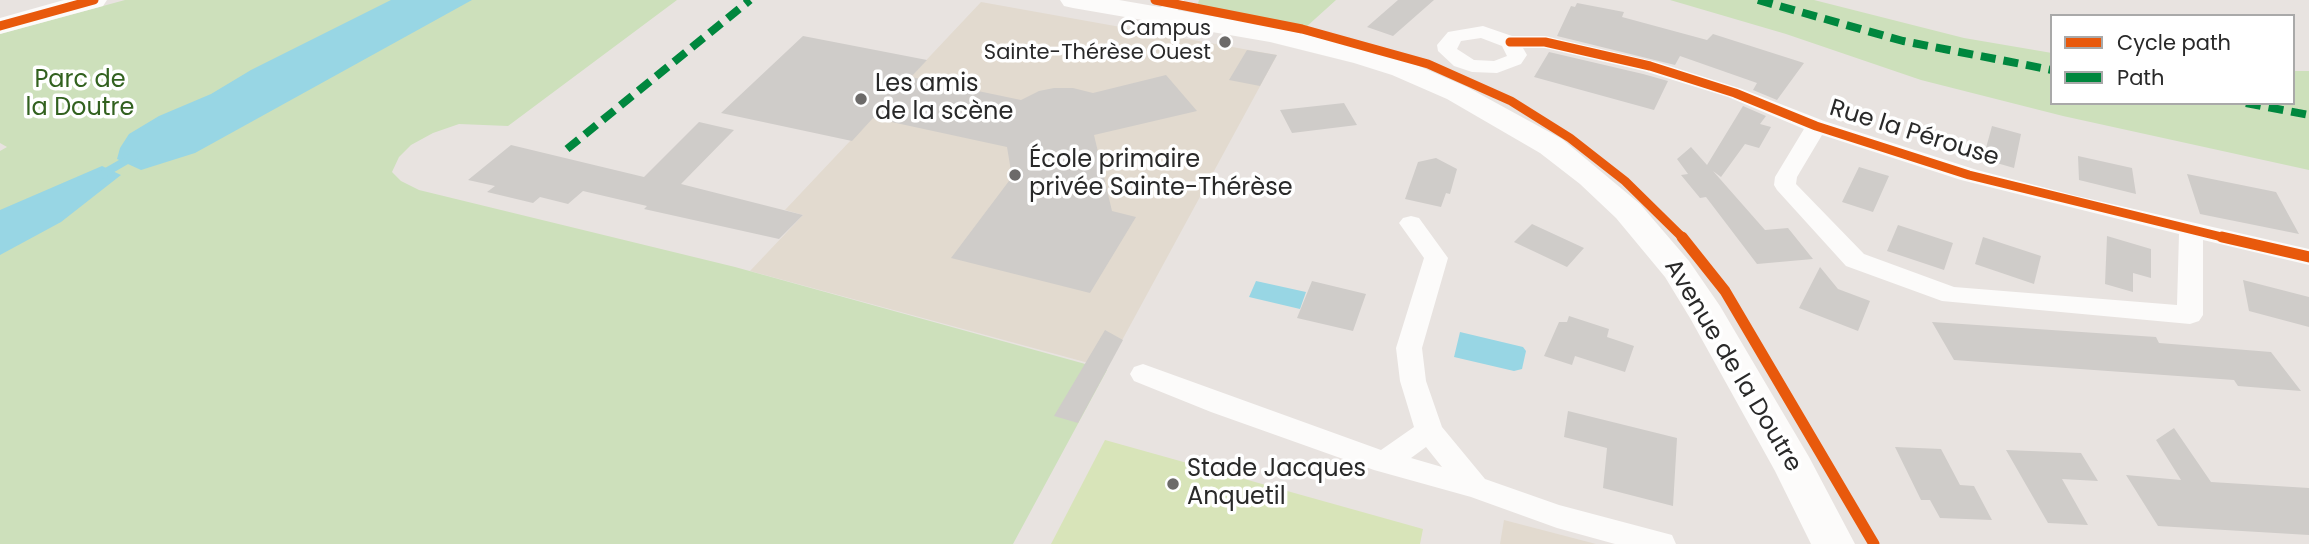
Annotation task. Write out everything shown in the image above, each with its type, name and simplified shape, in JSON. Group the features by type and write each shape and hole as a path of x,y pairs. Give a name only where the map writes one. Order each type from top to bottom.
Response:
{"main road":[{"path":"0,26 94,0"},
{"name":"Avenue de la Doutre","path":"1073,0 1170,8 1402,69 1457,93 1508,120 1591,177 1644,228 1677,269 1774,432 1833,544"}],"street":[{"name":"Rue la Pérouse","path":"1510,42 1545,42 1663,70 1735,93 1815,126 1969,175 2191,231 2309,257"},
{"path":"1815,126 1785,185 1855,260 1951,295 2190,315 2191,231"},
{"path":"1410,223 1436,258 1409,348 1413,381 1430,431 1475,487"},
{"path":"1143,374 1221,405 1384,462 1475,487 1557,516 1661,544"},
{"path":"1384,462 1430,431"}],"shaded area":[{"name":"École primaire privée Sainte-Thérèse","path":"981,2 1277,55 1107,368 750,271 803,215 785,210"},
{"path":"1504,520 1596,544 1500,544"}],"green space":[{"name":"Parc de la Doutre","path":"125,0 677,0 508,126 459,124 433,133 411,145 399,157 392,172 401,181 419,190 735,267 1107,370 1013,544 0,544 0,151 7,147 0,143 0,34"},
{"path":"1199,0 1336,0 1305,28 1197,7"},
{"path":"1670,0 1814,0 1964,38 2050,53 2050,105 2295,105 2295,71 2309,71 2309,170 2063,116 1921,80 1786,34"},
{"name":"Stade Jacques Anquetil","path":"1105,440 1423,529 1420,544 1051,544"}],"water":[{"path":"391,0 472,0 195,153 141,170 117,159 129,134 159,116 211,94 251,70"},
{"path":"102,166 121,175 61,222 0,255 0,210"},
{"path":"1256,281 1306,292 1300,309 1249,297"},
{"path":"1460,332 1523,347 1526,351 1522,369 1514,371 1454,357"}],"building":[{"path":"1398,0 1434,0 1393,36 1367,27"},
{"path":"1577,3 1624,12 1622,17 1707,40 1713,34 1804,63 1777,100 1753,90 1757,83 1680,56 1675,65 1557,36 1571,6 1575,7"},
{"path":"803,36 927,60 911,77 1021,100 1039,91 1054,88 1073,88 1093,93 1166,75 1197,111 1094,135 1112,211 1136,217 1090,293 951,258 1012,177 1007,147 873,118 852,141 721,113"},
{"path":"1247,50 1277,55 1260,86 1229,80"},
{"path":"1549,52 1668,81 1654,110 1534,77"},
{"path":"1344,103 1357,125 1292,133 1280,110"},
{"path":"1743,106 1766,116 1760,124 1771,127 1759,148 1745,144 1721,177 1713,171 1765,230 1788,228 1813,259 1757,264 1706,197 1700,198 1681,175 1688,174 1677,159 1691,147 1707,165"},
{"path":"699,122 734,130 681,184 803,215 779,239 644,209 647,206 583,191 568,204 540,197 533,203 487,192 495,186 468,180 511,145 644,177"},
{"path":"1992,126 2021,134 2014,168 1983,159"},
{"path":"2078,156 2132,168 2136,194 2079,180"},
{"path":"1436,158 1457,169 1450,194 1446,193 1441,207 1405,199 1418,162"},
{"path":"1859,167 1889,176 1873,212 1842,202"},
{"path":"2187,174 2276,192 2299,234 2200,214"},
{"path":"1532,224 1584,248 1567,267 1514,242"},
{"path":"1898,225 1953,243 1944,270 1887,251"},
{"path":"2107,236 2151,249 2151,278 2133,273 2133,292 2105,284"},
{"path":"1983,237 2041,256 2034,284 1975,264"},
{"path":"1820,267 1838,289 1870,301 1858,331 1799,308"},
{"path":"2243,280 2309,297 2309,327 2249,311"},
{"path":"1312,281 1366,294 1353,331 1297,318"},
{"path":"1569,316 1609,329 1607,337 1634,346 1625,372 1575,356 1572,365 1544,356 1559,322 1567,322"},
{"path":"1932,322 2156,337 2159,343 2271,352 2301,391 2238,386 2234,380 1954,360"},
{"path":"1105,330 1123,340 1078,423 1054,416"},
{"path":"1568,411 1677,438 1673,506 1603,488 1607,448 1564,437"},
{"path":"2174,428 2211,482 2309,488 2309,535 2158,526 2126,475 2181,480 2156,440"},
{"path":"1895,447 1941,449 1960,485 1974,486 1992,520 1940,518 1930,500 1921,500"},
{"path":"2006,450 2081,453 2098,481 2062,479 2088,525 2048,523"}],"waterway":[{"path":"101,175 134,156"}],"marked path":[{"path":"567,149 750,0"},
{"path":"1758,0 1903,41 2050,70"},
{"path":"2256,105 2309,115"}],"cycle path":[{"path":"0,26 94,0"},
{"path":"1155,0 1302,29 1428,64 1511,101 1570,138 1625,181 1676,229 1725,291 1874,544"},
{"path":"1510,42 1545,42 1650,66 1735,93 1816,126 1969,175 2075,203 2309,257"}],"place":[{"name":"Campus Sainte-Thérèse Ouest","path":"1225,42"},
{"name":"Les amis de la scène","path":"861,99"},
{"name":"École primaire privée Sainte-Thérèse","path":"1015,175"},
{"name":"Stade Jacques Anquetil","path":"1173,484"}]}
